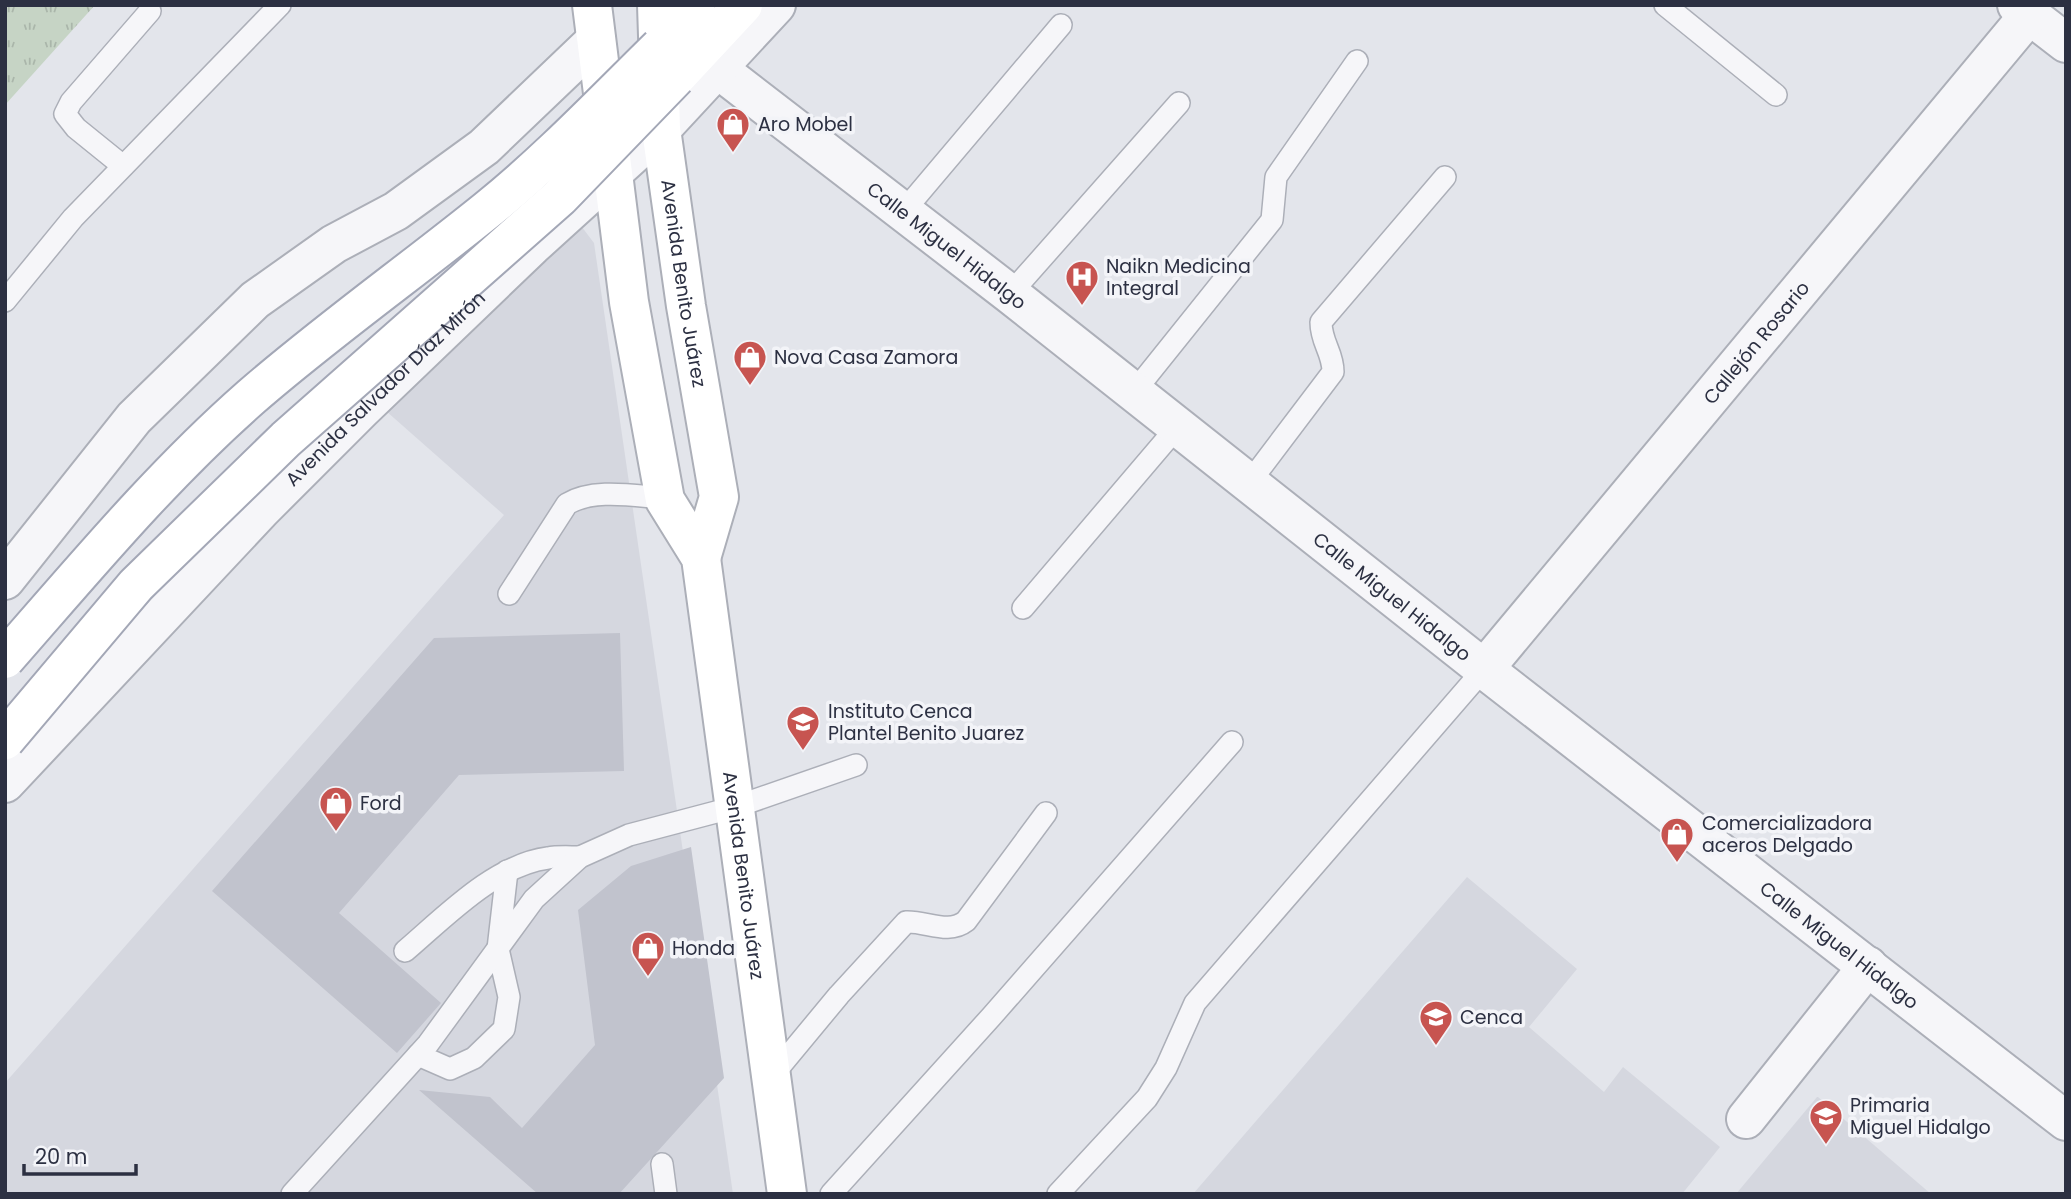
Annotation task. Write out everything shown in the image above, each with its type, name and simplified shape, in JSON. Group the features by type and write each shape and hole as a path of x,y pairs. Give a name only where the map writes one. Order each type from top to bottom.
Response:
{"main road":[{"name":"Avenida Benito Juárez","path":"657,5 661,129 686,306 719,498 701,558"},
{"path":"5,659 165,479 231,416 337,324 488,209 589,117 660,47 696,5"},
{"name":"Avenida Salvador Díaz Mirón","path":"5,740 136,585 286,439 560,197 743,5"},
{"name":"Avenida Benito Juárez","path":"594,23 629,302 665,498 701,558 787,1194"}],"street":[{"name":"Avenida Salvador Díaz Mirón","path":"5,783 262,509 532,246 661,129 776,5"},
{"path":"2023,10 2066,43"},
{"name":"Callejón Rosario","path":"1484,669 2023,10"},
{"path":"5,580 134,418 255,300 334,244 396,211 484,147 594,23"},
{"name":"Calle Miguel Hidalgo","path":"718,69 1010,294 1484,669 2066,1121"},
{"path":"461,164 482,167 508,183 527,210 532,246"},
{"path":"1746,1119 1868,966"}],"lane":[{"path":"5,301 73,218 280,5"},
{"path":"1665,5 1776,95"},
{"path":"123,166 75,128 65,114 71,102 150,10"},
{"path":"904,212 1061,25"},
{"path":"1134,392 1272,219 1276,177 1357,61"},
{"path":"1010,294 1179,103"},
{"path":"1249,483 1333,372 1333,361 1321,337 1321,322 1445,177"},
{"path":"1023,608 1178,426"},
{"path":"509,594 567,505 579,497 597,495 665,498"},
{"path":"1058,1194 1147,1098 1166,1068 1195,1003 1484,669"},
{"path":"831,1194 991,1017 1232,742"},
{"path":"292,1194 418,1055 534,900 580,857 629,835 735,807 856,765"},
{"path":"771,1077 839,995 906,922 918,921 948,929 958,927 966,921 1046,813"},
{"path":"405,951 468,898 507,871 547,858 580,857"},
{"path":"418,1055 450,1069 474,1058 504,1029 509,997 498,949 507,871"},
{"path":"662,1164 666,1194"}],"shaded area":[{"path":"572,214 594,243 733,1194 5,1194 5,1083 504,515 369,396"},
{"name":"Cenca","path":"1467,877 1577,969 1529,1027 1604,1092 1623,1067 1720,1147 1682,1194 1193,1194"},
{"name":"Primaria Miguel Hidalgo","path":"1818,1097 1931,1194 1736,1194"}],"green space":[{"path":"5,5 95,5 5,105"}],"building":[{"name":"Ford","path":"620,633 624,771 459,775 339,913 441,1003 397,1053 212,891 434,638"},
{"name":"Honda","path":"691,847 724,1078 619,1194 538,1194 419,1090 490,1097 522,1128 595,1045 578,910 631,866"}],"place":[{"name":"Aro Mobel","path":"733,154"},
{"name":"Naikn Medicina Integral","path":"1082,307"},
{"name":"Nova Casa Zamora","path":"750,387"},
{"name":"Instituto Cenca Plantel Benito Juarez","path":"803,752"},
{"name":"Ford","path":"336,833"},
{"name":"Comercializadora aceros Delgado","path":"1677,864"},
{"name":"Honda","path":"648,978"},
{"name":"Cenca","path":"1436,1047"},
{"name":"Primaria Miguel Hidalgo","path":"1826,1146"}]}
